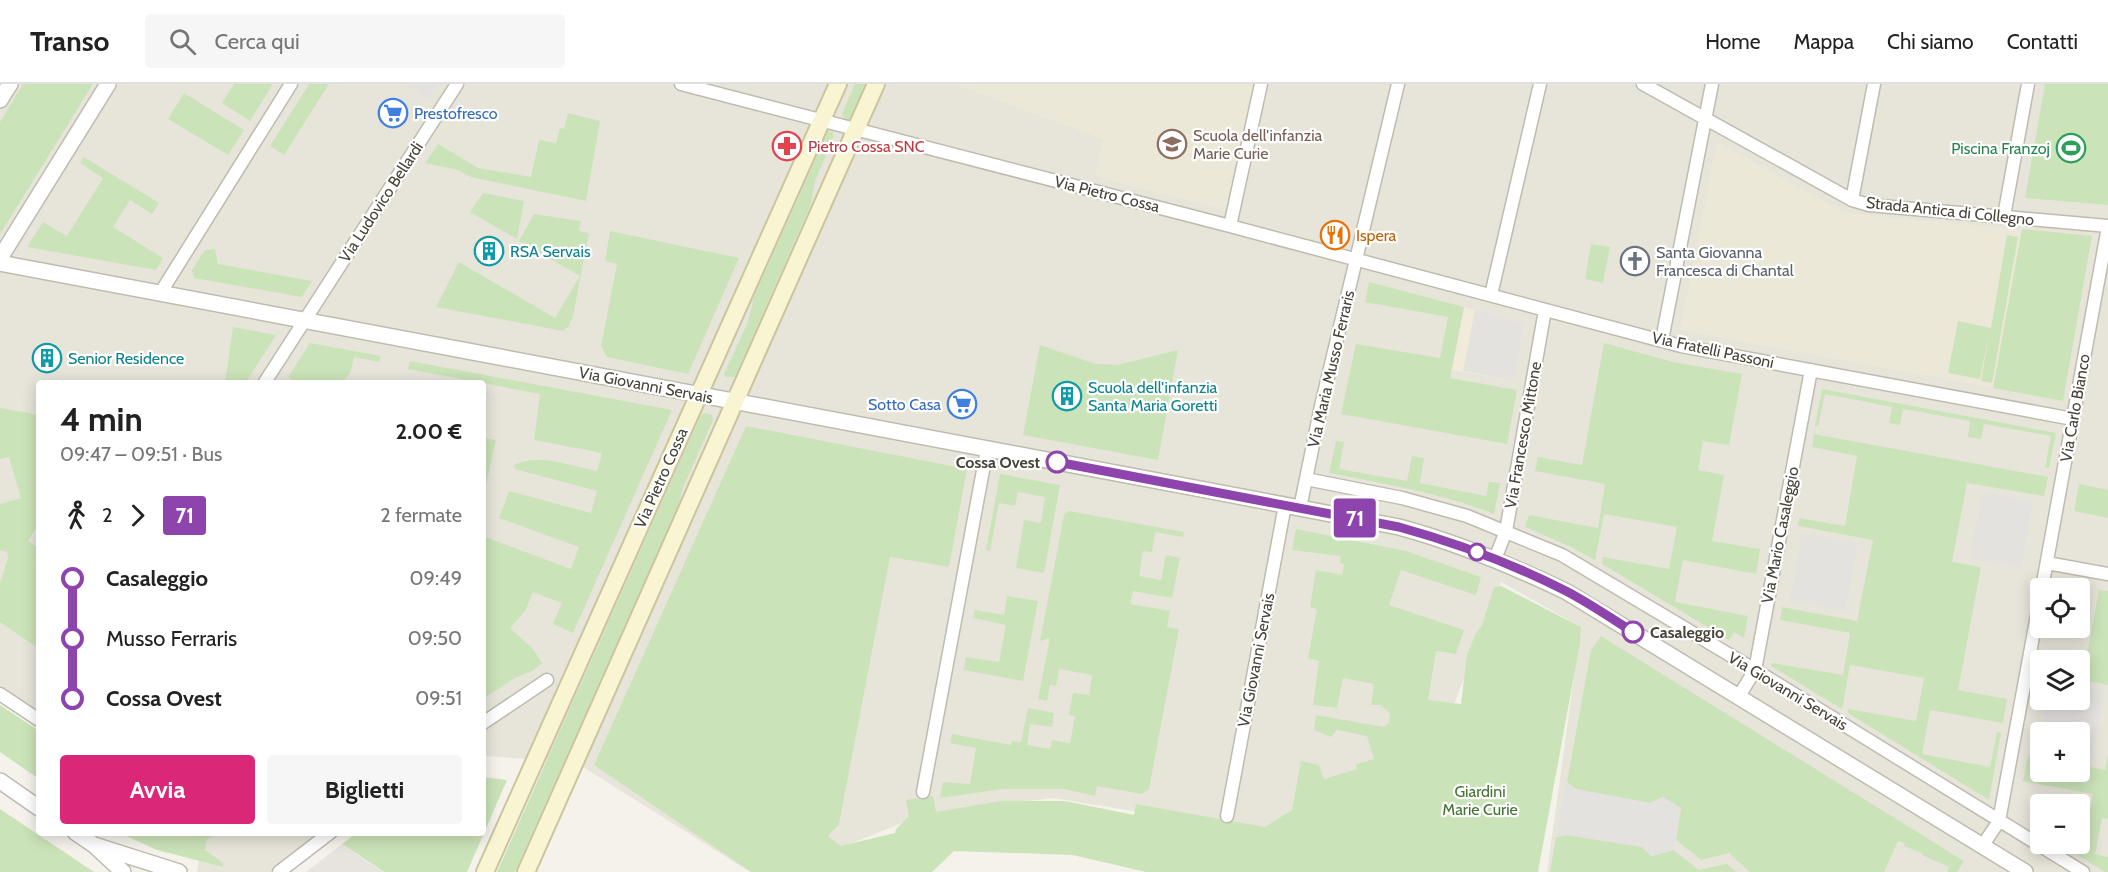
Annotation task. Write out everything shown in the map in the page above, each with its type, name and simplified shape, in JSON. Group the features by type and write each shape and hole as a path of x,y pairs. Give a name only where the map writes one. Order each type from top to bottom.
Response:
{"main road":[{"name":"Via Pietro Cossa","path":"485,872 838,84"},
{"path":"526,872 876,84"}],"street":[{"path":"0,100 10,84"},
{"path":"0,258 108,84"},
{"path":"161,292 291,84"},
{"name":"Via Ludovico Bellardi","path":"306,319 457,84"},
{"name":"Via Pietro Cossa","path":"681,84 1357,260"},
{"path":"1230,226 1261,84"},
{"path":"1357,260 1398,84"},
{"path":"1491,295 1540,84"},
{"name":"Strada Antica di Collegno","path":"1643,84 1852,200 1869,205 2108,226"},
{"path":"1662,340 1712,84"},
{"path":"1852,200 1874,84"},
{"path":"2004,216 2028,84"},
{"name":"Via Carlo Bianco","path":"2044,578 2108,226"},
{"name":"Via Fratelli Passoni","path":"1357,260 1681,346 2073,419"},
{"name":"Via Maria Musso Ferraris","path":"1306,479 1321,406 1357,260"},
{"name":"Via Giovanni Servais","path":"0,263 1399,527 1495,559 1567,592 2025,872"},
{"name":"Via Francesco Mittone","path":"1495,559 1506,531 1545,310"},
{"path":"266,380 306,319"},
{"name":"Via Mario Casaleggio","path":"1739,696 1755,670 1810,370"},
{"path":"923,792 987,449"},
{"name":"Via Giovanni Servais","path":"1227,816 1293,506 1306,479 1402,498 1467,516 1562,555 1755,670 2083,872"},
{"path":"2047,563 2108,574"},
{"path":"1983,845 1999,821 2033,638"},
{"path":"486,721 547,680"},
{"path":"0,694 36,718"},
{"path":"0,781 36,805"},
{"path":"81,836 123,872"},
{"path":"279,872 326,836"},
{"path":"93,845 179,872"}],"shaded area":[{"path":"0,84 2108,84 2108,872 1547,872 1581,627 1501,582 1429,770 1264,832 1053,798 924,814 781,872 750,872 575,762 486,756 486,380 36,380 36,715 32,720 0,697"},
{"path":"408,84 438,84 428,100"},
{"name":"Scuola dell'infanzia Marie Curie","path":"954,84 1255,84 1228,211 1095,176 1103,139"},
{"path":"1717,142 1845,213 2092,236 2063,401 1680,330"},
{"path":"1464,307 1524,323 1514,381 1452,370"},
{"path":"1475,310 1524,323 1514,381 1463,371"},
{"path":"1982,492 2033,501 2021,568 1970,558"},
{"path":"1802,533 1858,543 1845,611 1790,601"},
{"path":"2090,687 2105,690 2092,760 2090,760 2090,722 2043,722 2045,710 2090,710"},
{"path":"1567,782 1576,789 1650,803 1663,797 1681,808 1673,850 1652,856 1642,847 1567,835 1556,837"},
{"path":"203,836 330,836 286,872 197,872"},
{"path":"342,844 366,861 383,872 306,872"}],"green space":[{"path":"23,84 93,84 0,234 0,122"},
{"path":"234,84 273,84 250,121 222,103"},
{"path":"309,84 329,84 284,155 270,146"},
{"path":"855,84 865,84 849,121 845,121 842,114"},
{"name":"Piscina Franzoj","path":"2045,84 2108,84 2108,205 2025,198"},
{"path":"184,93 244,130 228,155 168,119"},
{"path":"568,113 600,121 586,201 471,177 458,170 425,163 438,144 478,168 531,177 539,140 556,143 560,128 564,129"},
{"path":"828,131 833,132 833,139 815,181 811,204 735,377 726,377 724,374 748,322 754,297"},
{"path":"84,157 159,203 152,214 130,200 113,227 163,258 156,270 27,247 43,222 67,236 103,178 80,163"},
{"path":"483,193 524,201 517,239 470,212"},
{"path":"534,214 581,221 579,231 589,233 573,316 569,326 563,331 436,307 459,262 555,318 580,276 519,241"},
{"path":"2022,229 2092,236 2063,401 1993,388"},
{"path":"610,231 739,258 688,374 607,357 601,346 617,264 605,261"},
{"path":"2007,235 2018,237 1992,383 1981,381 1990,329 1980,379 1948,373 1958,321 1991,328"},
{"path":"1591,244 1610,247 1603,283 1585,279"},
{"path":"215,249 218,264 312,281 302,297 194,278 192,270 205,250"},
{"path":"1369,282 1464,307 1450,378 1517,390 1507,444 1341,414 1356,344 1440,358 1448,317 1365,302"},
{"path":"233,327 276,335 247,380 225,380"},
{"path":"310,343 381,356 379,362 354,357 350,374 343,380 292,380 288,377"},
{"path":"1604,343 1673,362 1742,374 1729,445 1703,441 1698,470 1724,475 1712,541 1760,549 1756,574 1683,560 1675,602 1748,616 1744,638 1734,632 1729,640 1602,564 1603,557 1669,569 1677,527 1604,514 1595,560 1525,527 1529,515 1598,528 1605,484 1535,471 1538,457 1582,465"},
{"path":"1040,345 1096,364 1117,365 1178,350 1158,460 1023,435"},
{"path":"410,361 672,410 573,633 553,624 562,603 533,592 525,611 510,628 533,649 542,663 534,670 515,678 486,697 486,537 571,569 579,547 499,518 509,491 591,513 597,491 515,469 514,465 544,460 597,471 602,453 534,440 540,394 486,384 486,380 466,380 408,369"},
{"path":"1822,389 2056,433 2049,468 2045,468 2051,436 1984,424 1981,439 1968,437 1970,421 1903,409 1900,425 1889,423 1892,407 1825,394 1818,426 1815,426"},
{"path":"0,408 36,414 36,528 28,541 36,546 36,647 0,622 0,583 8,558 7,552 0,550 0,504 21,498 9,457 0,459"},
{"path":"706,413 712,415 713,420 682,490 679,504 515,872 497,872 701,415"},
{"name":"Giardini Marie Curie","path":"746,426 967,469 949,567 890,557 839,824 828,836 841,846 895,833 909,816 906,800 933,796 936,812 1001,801 1065,801 1134,815 1136,804 1265,827 1292,810 1301,761 1319,765 1324,779 1357,769 1356,764 1374,759 1367,736 1337,730 1331,737 1314,730 1316,715 1384,727 1389,723 1390,714 1381,705 1371,705 1374,684 1343,678 1337,708 1313,705 1319,661 1308,658 1317,609 1310,607 1316,570 1342,575 1344,564 1340,563 1341,556 1292,550 1296,529 1406,551 1481,577 1476,595 1401,570 1389,605 1464,630 1456,654 1436,651 1428,700 1461,704 1467,655 1482,625 1494,587 1501,586 1581,627 1538,872 1146,872 1073,855 954,851 932,872 751,872 594,765"},
{"path":"1814,434 2048,477 2044,496 1967,483 1952,562 1981,567 1958,690 2007,699 2003,723 1930,710 1922,754 1990,767 1997,732 2001,733 1989,800 1848,713 1848,709 1916,721 1924,678 1850,665 1842,709 1771,666 1772,663 1843,675 1850,633 1780,620 1782,607 1857,621 1873,540 1798,526 1799,518 1845,526 1857,456 1812,447"},
{"path":"486,438 496,440 486,485"},
{"path":"1336,441 1344,442 1339,469 1407,481 1412,456 1424,458 1420,483 1486,496 1489,482 1500,483 1494,514 1433,495 1329,473"},
{"path":"1000,474 1060,485 1044,573 1016,568 1024,520 1041,523 1045,497 1018,492 1015,506 999,503 990,551 986,550"},
{"path":"2079,484 2108,490 2108,518 2074,511"},
{"path":"1069,511 1184,532 1183,537 1155,532 1152,552 1143,551 1139,576 1161,580 1166,555 1180,558 1172,598 1133,591 1130,604 1170,611 1167,627 1179,629 1149,789 1142,794 1097,786 1095,796 1064,789 1003,789 940,798 943,782 970,784 976,748 950,743 952,734 1011,745 1012,741 1021,742 1028,708 1054,713 1052,727 1030,724 1027,745 1050,749 1052,740 1070,743 1075,716 1069,715 1073,693 1089,695 1092,675 1059,669 1056,686 1050,685 1047,701 1038,699 1050,638 1040,641 1064,515"},
{"path":"2099,590 2108,591 2108,685 2090,681 2090,650 2088,650"},
{"path":"1007,596 1038,601 1023,681 964,670 966,657 999,662 1006,625 973,618 975,610 1004,615"},
{"path":"1601,636 1964,861 1957,872 1947,872 1949,867 1898,841 1884,872 1750,872 1729,853 1701,860 1676,840 1681,809 1663,797 1650,803 1576,789 1567,782 1591,650"},
{"path":"0,705 36,729 36,777 0,752"},
{"path":"2108,755 2108,819 2102,818 2095,854 2108,857 2108,872 2076,854 2090,854 2090,809 2093,794 2023,781 2028,756 2030,756 2030,782 2090,782 2090,767 2105,770"},
{"path":"486,777 507,780 486,828"},
{"path":"0,809 36,833 36,836 40,836 94,872 0,872"},
{"path":"1567,835 1642,847 1652,856 1673,850 1699,870 1727,864 1736,872 1550,872 1556,837"},
{"path":"127,836 211,836 207,839 205,850 223,863 223,867 157,850"},
{"path":"353,836 483,836 467,872 384,872 342,844"}],"bus line":[{"name":"71","path":"1057,462 1399,527 1429,535 1509,564 1567,592 1633,632"}],"place":[{"name":"Prestofresco","path":"393,113"},
{"name":"Scuola dell'infanzia Marie Curie","path":"1172,144"},
{"name":"Pietro Cossa SNC","path":"787,146"},
{"name":"Piscina Franzoj","path":"2071,148"},
{"name":"Ispera","path":"1335,235"},
{"name":"RSA Servais","path":"489,251"},
{"name":"Santa Giovanna Francesca di Chantal","path":"1635,261"},
{"name":"Senior Residence","path":"47,358"},
{"name":"Scuola dell'infanzia Santa Maria Goretti","path":"1067,396"},
{"name":"Sotto Casa","path":"962,404"},
{"name":"Cossa Ovest","path":"1057,462"},
{"name":"Casaleggio","path":"1633,632"}]}
